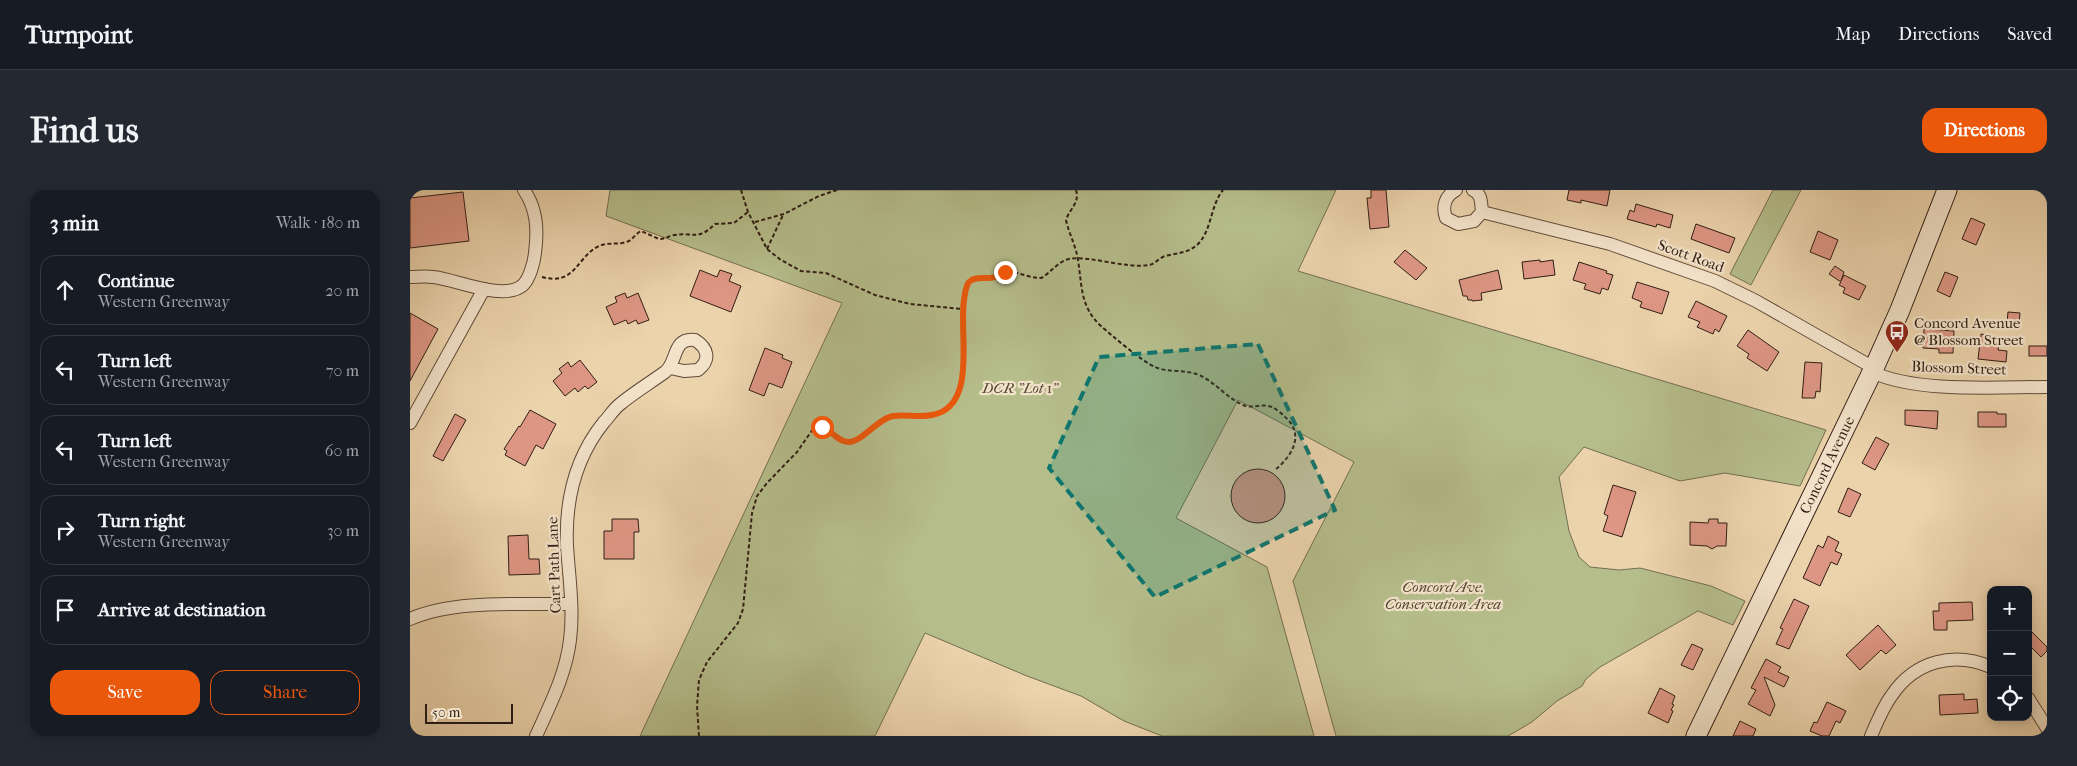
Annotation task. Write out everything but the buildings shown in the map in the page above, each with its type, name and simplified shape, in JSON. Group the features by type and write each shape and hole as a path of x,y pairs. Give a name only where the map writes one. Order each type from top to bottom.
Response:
{"main road":[{"name":"Concord Avenue","path":"1696,736 1873,370 1900,310 1947,190"}],"street":[{"path":"410,277 434,277 484,289 514,289 523,284 529,274 534,258 536,225 534,210 524,190"},
{"path":"1456,190 1447,197 1444,204 1444,212 1446,218 1458,224 1474,221 1482,212 1481,200 1477,192 1473,190"},
{"name":"Scott Road","path":"1482,212 1610,244 1715,281 1756,301 1873,370"},
{"path":"410,423 484,289"},
{"name":"Cart Path Lane","path":"536,736 561,680 572,622 566,522 570,491 579,462 595,434 618,406 670,368"},
{"name":"Blossom Street","path":"1873,370 1893,380 1921,384 2047,387"},
{"path":"410,619 435,610 456,607 571,604"},
{"path":"1871,736 1886,704 1896,689 1910,674 1922,666 1956,659 1974,661 1987,666"},
{"path":"2032,704 2047,728"}],"path":[{"path":"741,190 748,212 755,222 767,249 781,260 801,271 826,273 875,295 910,304 962,309"},
{"path":"755,222 784,214 819,196 837,190"},
{"path":"1076,190 1078,197 1066,220 1078,258 1081,292 1087,309 1100,325 1153,366 1166,371 1191,372 1201,376 1243,405 1273,407 1294,428 1293,448 1287,460 1275,470"},
{"path":"699,736 697,706 699,680 707,662 738,623 743,609 752,513 757,496 797,452 813,429 817,426 830,430 840,440 847,442 855,441 883,419 894,416 927,416 940,413 954,402 962,386 962,309 965,290 969,282 976,278 994,278 1005,272 1041,278 1062,262 1078,258 1113,264 1150,265 1162,257 1188,252 1198,244 1206,230 1217,197 1223,190"},
{"path":"529,274 549,279 561,279 573,272 591,251 600,245 625,243 641,231 659,239 674,235 699,235 706,233 714,224 734,223 748,212"},
{"path":"767,249 784,214"}],"highlighted area":[{"path":"1258,344 1335,510 1155,597 1049,468 1099,357"}],"green space":[{"path":"610,190 1336,190 1298,271 1826,430 1800,486 1725,473 1680,481 1584,447 1559,477 1569,531 1579,557 1590,567 1619,570 1640,568 1711,586 1745,601 1733,625 1698,611 1600,667 1586,679 1582,686 1557,701 1532,722 1508,736 1336,736 1293,581 1354,462 1238,400 1176,518 1267,567 1314,736 1162,736 1124,721 1081,696 1027,676 925,633 875,736 640,736 842,303 606,216"},
{"path":"1773,190 1801,190 1751,285 1730,274"}],"place":[{"name":"Concord Avenue @ Blossom Street","path":"1897,353"}],"route":[{"path":"822,427 830,430 840,440 847,442 855,441 883,419 894,416 927,416 940,413 954,402 962,386 962,309 965,290 969,282 976,278 994,278 1005,272"}],"park label":[{"name":"DCR \"Lot 1\"","path":"1020,388"},
{"name":"Concord Ave. Conservation Area","path":"1443,596"}]}
